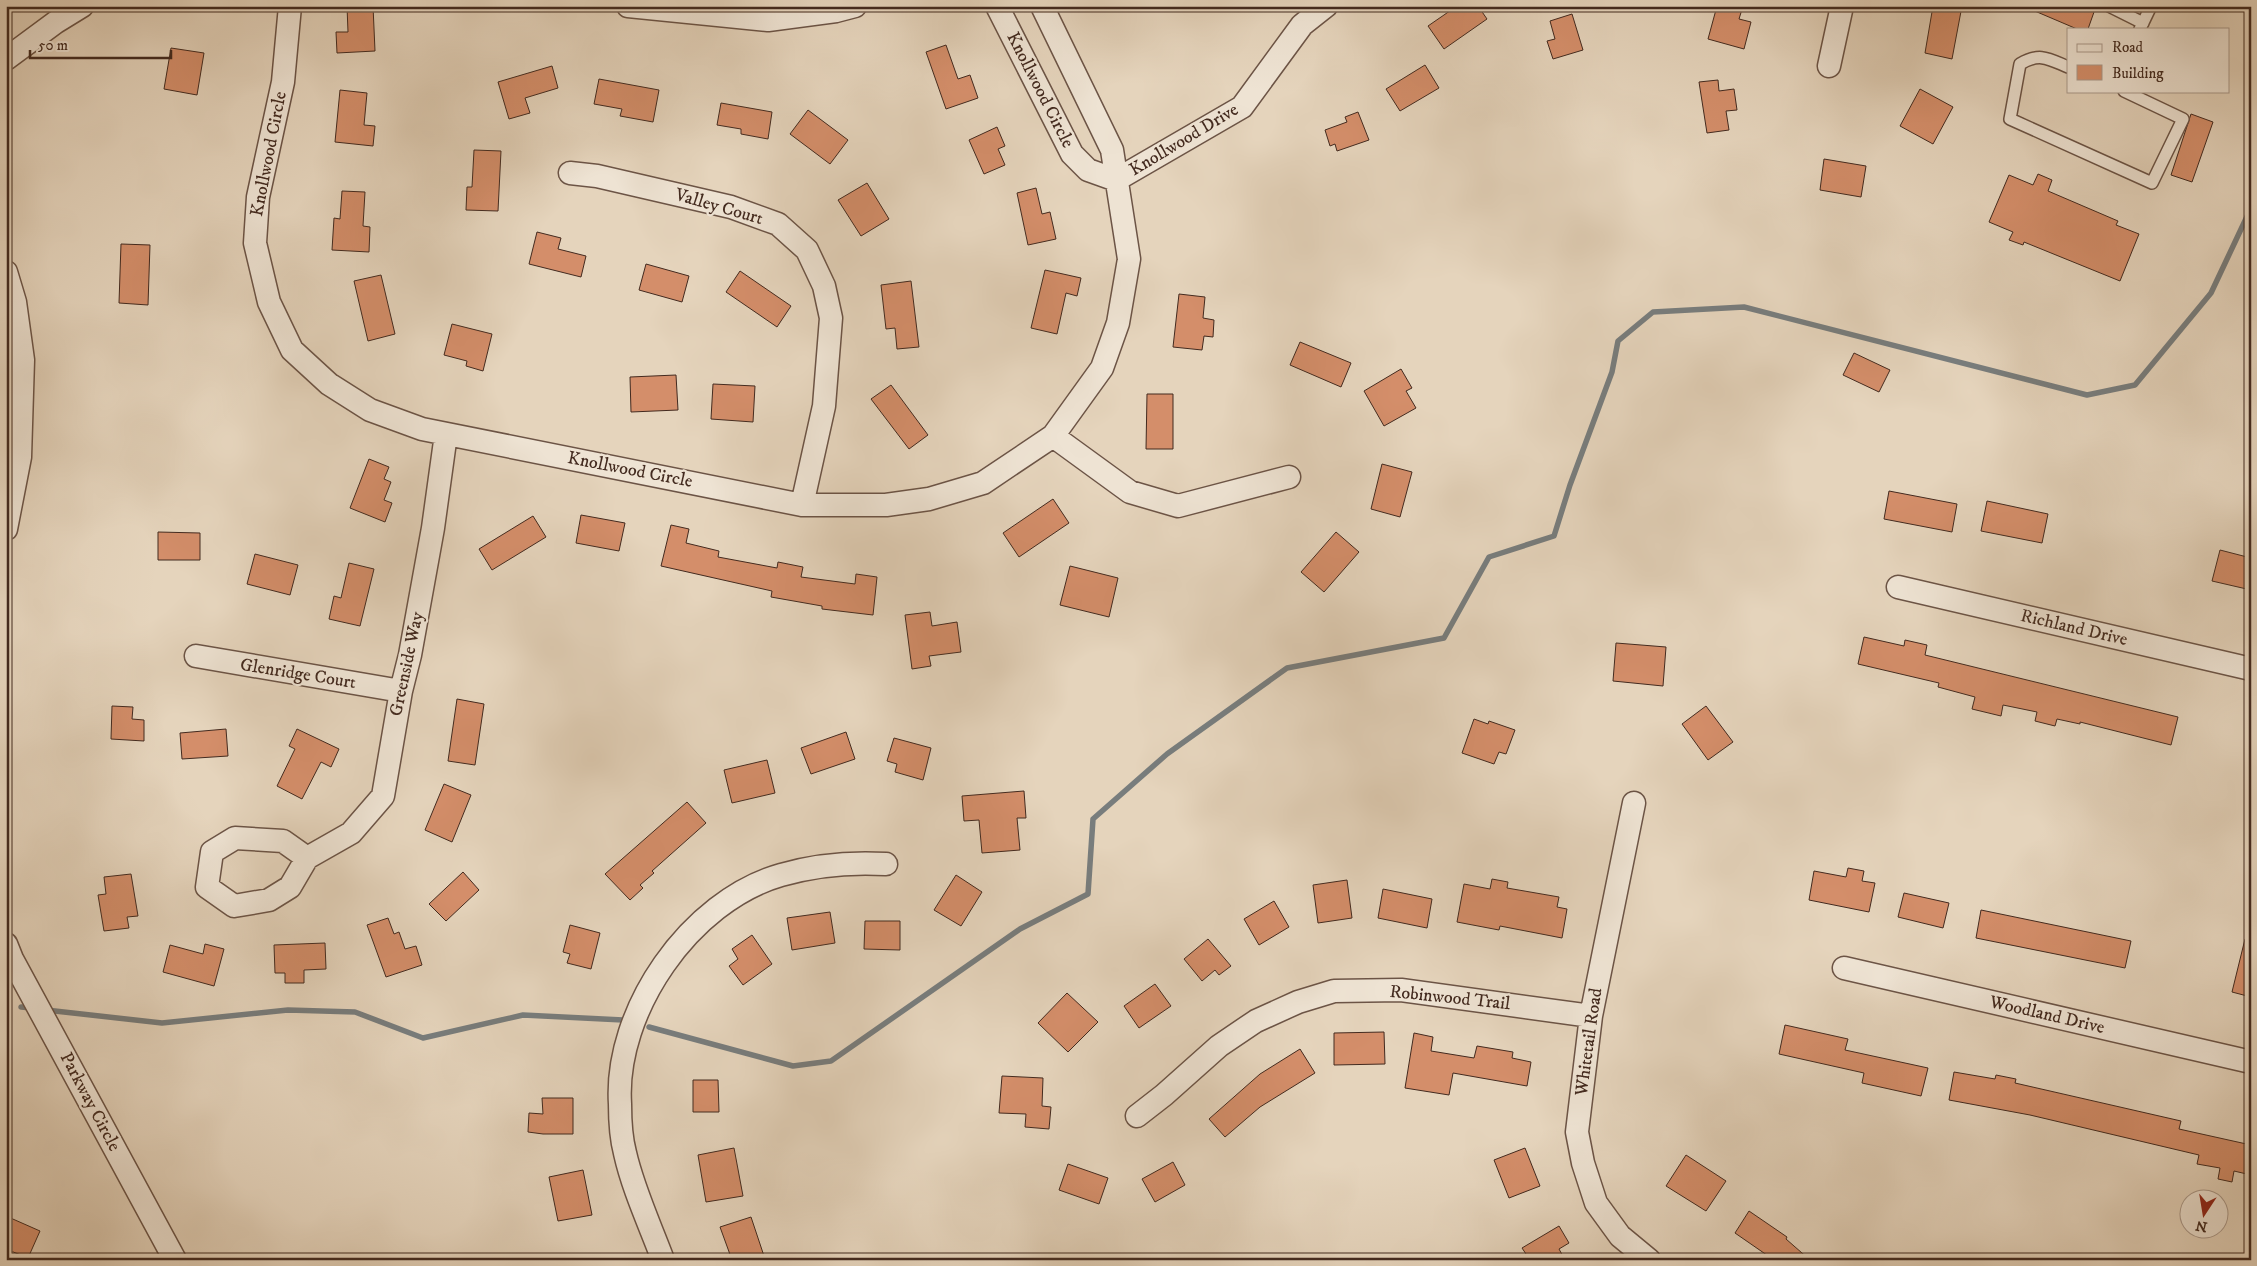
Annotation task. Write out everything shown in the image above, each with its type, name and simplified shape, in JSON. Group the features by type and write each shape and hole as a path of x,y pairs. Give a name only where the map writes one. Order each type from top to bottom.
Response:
{"street":[{"path":"6,59 56,22 82,6"},
{"name":"Knollwood Circle","path":"290,6 283,82 258,197 255,243 269,302 292,350 329,384 370,410 422,429 802,505 886,505 938,496 983,483 1053,436 1102,368 1118,322 1129,259 1112,150 1042,6"},
{"path":"628,6 768,20 836,12 855,6"},
{"name":"Knollwood Circle","path":"997,6 1072,154 1088,170 1116,180"},
{"name":"Knollwood Drive","path":"1116,180 1242,107 1302,25 1326,6"},
{"path":"1830,66 1842,6"},
{"name":"Valley Court","path":"570,173 597,176 731,207 778,224 807,250 824,286 831,318 824,406 802,505"},
{"path":"6,272 15,302 23,360 20,457 6,529"},
{"name":"Greenside Way","path":"307,858 351,834 383,796 400,690 410,655 432,536 446,434"},
{"path":"1053,436 1130,492 1178,506 1289,477"},
{"name":"Richland Drive","path":"1898,587 2251,669"},
{"name":"Glenridge Court","path":"196,656 400,690"},
{"name":"Whitetail Road","path":"1634,804 1591,1016 1577,1132 1583,1163 1596,1203 1620,1236 1649,1260"},
{"path":"664,1260 643,1209 625,1152 619,1103 621,1066 629,1037 650,983 696,928 720,907 746,890 780,875 819,867 858,863 886,864"},
{"name":"Parkway Circle","path":"6,944 12,959 175,1260"},
{"name":"Woodland Drive","path":"1844,968 2251,1062"},
{"name":"Robinwood Trail","path":"1137,1116 1164,1095 1219,1046 1256,1021 1298,1002 1334,991 1401,990 1591,1016"}],"lane":[{"path":"2109,6 2141,26 2151,6"},
{"path":"2067,67 2045,57 2031,58 2020,64 2010,119 2152,183 2183,119 2126,92"}],"building":[{"path":"347,6 373,6 375,51 337,53 336,32 348,32"},
{"path":"1457,6 1478,6 1487,19 1444,49 1428,26"},
{"path":"1717,6 1743,6 1739,19 1751,22 1744,49 1708,39"},
{"path":"1933,6 1962,6 1952,59 1925,53"},
{"path":"2023,6 2080,6 2094,12 2088,28 2075,28"},
{"path":"1572,14 1583,50 1553,59 1547,41 1555,39 1550,21"},
{"path":"946,45 958,79 970,75 978,98 946,109 926,52"},
{"path":"171,48 204,53 197,95 164,89"},
{"path":"1425,65 1439,88 1400,111 1386,89"},
{"path":"552,66 558,88 525,98 530,113 509,119 498,82"},
{"path":"599,79 659,90 653,122 620,116 622,109 594,104"},
{"path":"1718,80 1719,91 1734,89 1737,110 1726,111 1729,130 1707,133 1699,82"},
{"path":"1920,89 1953,107 1933,144 1900,126"},
{"path":"340,90 367,93 364,125 375,126 373,146 335,142"},
{"path":"721,103 772,112 768,139 741,134 741,129 717,125"},
{"path":"808,110 848,140 830,164 790,134"},
{"path":"1358,112 1369,140 1337,151 1335,144 1330,146 1325,130 1347,122 1345,117"},
{"path":"2191,114 2213,122 2192,182 2171,175"},
{"path":"997,127 1005,146 998,149 1005,165 984,174 969,140"},
{"path":"474,150 501,151 498,211 466,210 467,187 472,187"},
{"path":"1824,159 1866,166 1861,197 1820,190"},
{"path":"2038,174 2052,180 2048,191 2118,221 2116,225 2139,234 2120,281 2024,242 2023,245 2009,240 2013,232 1989,222 2009,175 2033,185"},
{"path":"867,183 889,219 861,236 838,200"},
{"path":"1036,188 1042,214 1050,212 1056,239 1028,245 1017,193"},
{"path":"342,191 365,192 363,226 370,227 369,252 332,250 334,218 340,219"},
{"path":"537,232 561,238 558,249 586,256 581,277 529,264"},
{"path":"121,244 150,245 148,305 119,303"},
{"path":"646,264 689,276 682,302 639,290"},
{"path":"1045,270 1081,278 1077,296 1066,293 1057,334 1031,328"},
{"path":"740,271 791,306 777,327 726,292"},
{"path":"381,275 395,334 368,341 354,281"},
{"path":"911,281 919,347 897,349 895,328 886,329 881,285"},
{"path":"1179,294 1205,297 1203,318 1214,320 1213,337 1204,336 1202,350 1173,347"},
{"path":"452,324 492,334 483,371 466,366 467,361 444,355"},
{"path":"1300,342 1351,363 1341,387 1290,365"},
{"path":"1854,353 1890,370 1879,392 1843,375"},
{"path":"1401,369 1412,388 1406,391 1416,408 1384,426 1364,391"},
{"path":"676,375 678,410 631,412 630,377"},
{"path":"713,384 755,386 753,422 711,419"},
{"path":"891,385 928,435 909,449 871,399"},
{"path":"1147,394 1173,394 1173,449 1146,449"},
{"path":"369,459 389,467 384,479 391,482 384,500 392,503 385,522 350,508"},
{"path":"1382,464 1412,472 1400,517 1371,509"},
{"path":"1889,491 1957,504 1952,532 1884,519"},
{"path":"1053,499 1069,523 1019,557 1003,533"},
{"path":"1987,501 2048,514 2042,543 1981,531"},
{"path":"581,515 625,523 619,551 576,543"},
{"path":"533,516 546,537 492,570 479,549"},
{"path":"671,525 689,529 686,543 719,551 718,557 777,568 778,562 803,567 801,577 855,584 856,574 877,577 873,615 822,609 822,606 771,597 772,591 661,566"},
{"path":"158,532 200,533 200,560 158,560"},
{"path":"1336,532 1359,552 1324,592 1301,572"},
{"path":"2220,550 2251,558 2251,590 2212,581"},
{"path":"255,554 298,565 290,595 247,584"},
{"path":"349,563 374,569 360,626 329,619 334,596 341,598"},
{"path":"1070,566 1118,578 1109,617 1060,605"},
{"path":"930,612 932,626 957,622 961,652 929,656 931,666 912,669 905,615"},
{"path":"1864,637 1904,646 1905,640 1927,645 1925,655 2178,717 2171,745 2080,722 2080,724 2057,719 2055,726 2035,721 2037,712 2003,705 2001,716 1972,709 1975,697 1938,687 1939,683 1858,664"},
{"path":"1616,643 1666,647 1663,686 1613,681"},
{"path":"457,699 484,704 475,765 448,761"},
{"path":"112,706 133,707 132,719 144,720 144,741 111,739"},
{"path":"1706,706 1733,742 1708,760 1682,724"},
{"path":"1474,719 1488,724 1489,721 1515,730 1506,754 1499,752 1494,764 1462,753"},
{"path":"226,729 228,756 182,759 180,733"},
{"path":"297,729 339,749 331,767 321,762 302,799 277,786 295,749 289,746"},
{"path":"846,732 855,759 811,774 801,748"},
{"path":"894,738 931,748 923,780 895,772 897,764 887,761"},
{"path":"767,760 775,793 732,803 724,770"},
{"path":"444,784 471,795 452,842 425,830"},
{"path":"1024,791 1026,818 1017,818 1020,850 982,853 979,820 964,821 962,796"},
{"path":"687,802 706,823 652,871 654,873 640,885 643,888 630,900 605,874"},
{"path":"1848,868 1864,871 1862,881 1875,883 1869,912 1809,900 1814,871 1846,877"},
{"path":"463,872 479,890 446,921 429,904"},
{"path":"131,874 138,916 127,917 129,928 104,931 98,895 106,894 104,877"},
{"path":"956,875 982,892 961,926 934,910"},
{"path":"1492,879 1508,882 1507,888 1559,897 1557,907 1567,909 1562,938 1500,926 1499,930 1457,922 1464,884 1490,889"},
{"path":"1347,880 1352,918 1318,923 1313,885"},
{"path":"1383,889 1432,899 1427,928 1378,918"},
{"path":"1904,893 1949,903 1943,928 1898,917"},
{"path":"1274,901 1289,927 1259,945 1244,919"},
{"path":"1981,910 2131,941 2125,968 1976,938"},
{"path":"830,912 835,943 792,950 787,918"},
{"path":"388,918 394,934 399,932 405,949 416,946 422,965 386,977 367,925"},
{"path":"865,921 900,921 900,950 864,949"},
{"path":"570,925 600,933 591,969 567,963 570,954 563,952"},
{"path":"752,935 772,964 743,985 729,966 738,959 732,949"},
{"path":"1208,939 1231,966 1219,975 1215,970 1202,981 1184,959"},
{"path":"2245,939 2251,940 2251,997 2232,992"},
{"path":"325,943 326,969 304,970 304,983 285,983 285,973 275,973 274,945"},
{"path":"205,944 224,949 214,986 163,972 170,945 203,954"},
{"path":"1155,984 1171,1006 1139,1028 1124,1006"},
{"path":"1067,993 1098,1022 1068,1052 1038,1023"},
{"path":"1785,1025 1848,1039 1845,1050 1928,1068 1921,1096 1862,1083 1864,1073 1779,1054"},
{"path":"1384,1032 1385,1064 1334,1065 1334,1033"},
{"path":"1414,1033 1433,1037 1431,1051 1474,1058 1477,1046 1513,1052 1512,1058 1531,1062 1527,1086 1453,1073 1449,1095 1405,1088"},
{"path":"1300,1049 1315,1073 1260,1107 1225,1137 1209,1119 1260,1074"},
{"path":"1954,1072 1995,1079 1996,1075 2016,1079 2015,1083 2181,1121 2179,1129 2251,1145 2251,1175 2234,1171 2232,1182 2218,1179 2220,1168 2197,1164 2199,1155 2030,1115 1949,1100"},
{"path":"1002,1076 1043,1078 1042,1106 1051,1107 1049,1129 1025,1127 1026,1114 999,1113"},
{"path":"693,1080 718,1080 719,1112 693,1112"},
{"path":"542,1098 573,1098 573,1134 528,1132 529,1113 543,1114"},
{"path":"734,1148 743,1196 706,1202 698,1155"},
{"path":"1525,1148 1540,1186 1509,1198 1494,1160"},
{"path":"1686,1155 1726,1181 1706,1211 1666,1186"},
{"path":"1173,1162 1185,1185 1155,1202 1142,1179"},
{"path":"1068,1164 1108,1178 1099,1204 1059,1190"},
{"path":"583,1170 592,1215 558,1221 549,1177"},
{"path":"1749,1211 1787,1237 1786,1239 1810,1260 1774,1260 1735,1233"},
{"path":"6,1216 40,1231 28,1258 6,1249"},
{"path":"751,1217 764,1256 753,1260 732,1260 720,1227"},
{"path":"1559,1226 1569,1243 1559,1249 1565,1260 1530,1260 1522,1248"}],"waterway":[{"path":"649,1027 793,1066 831,1061 1020,929 1088,894 1093,819 1167,754 1287,668 1444,638 1489,557 1554,536 1570,485 1612,372 1618,341 1653,312 1744,307 2087,395 2135,385 2211,293 2251,208"},
{"path":"21,1007 32,1008"},
{"path":"46,1010 162,1023 288,1010 355,1012 423,1038 523,1015 623,1020"}]}
